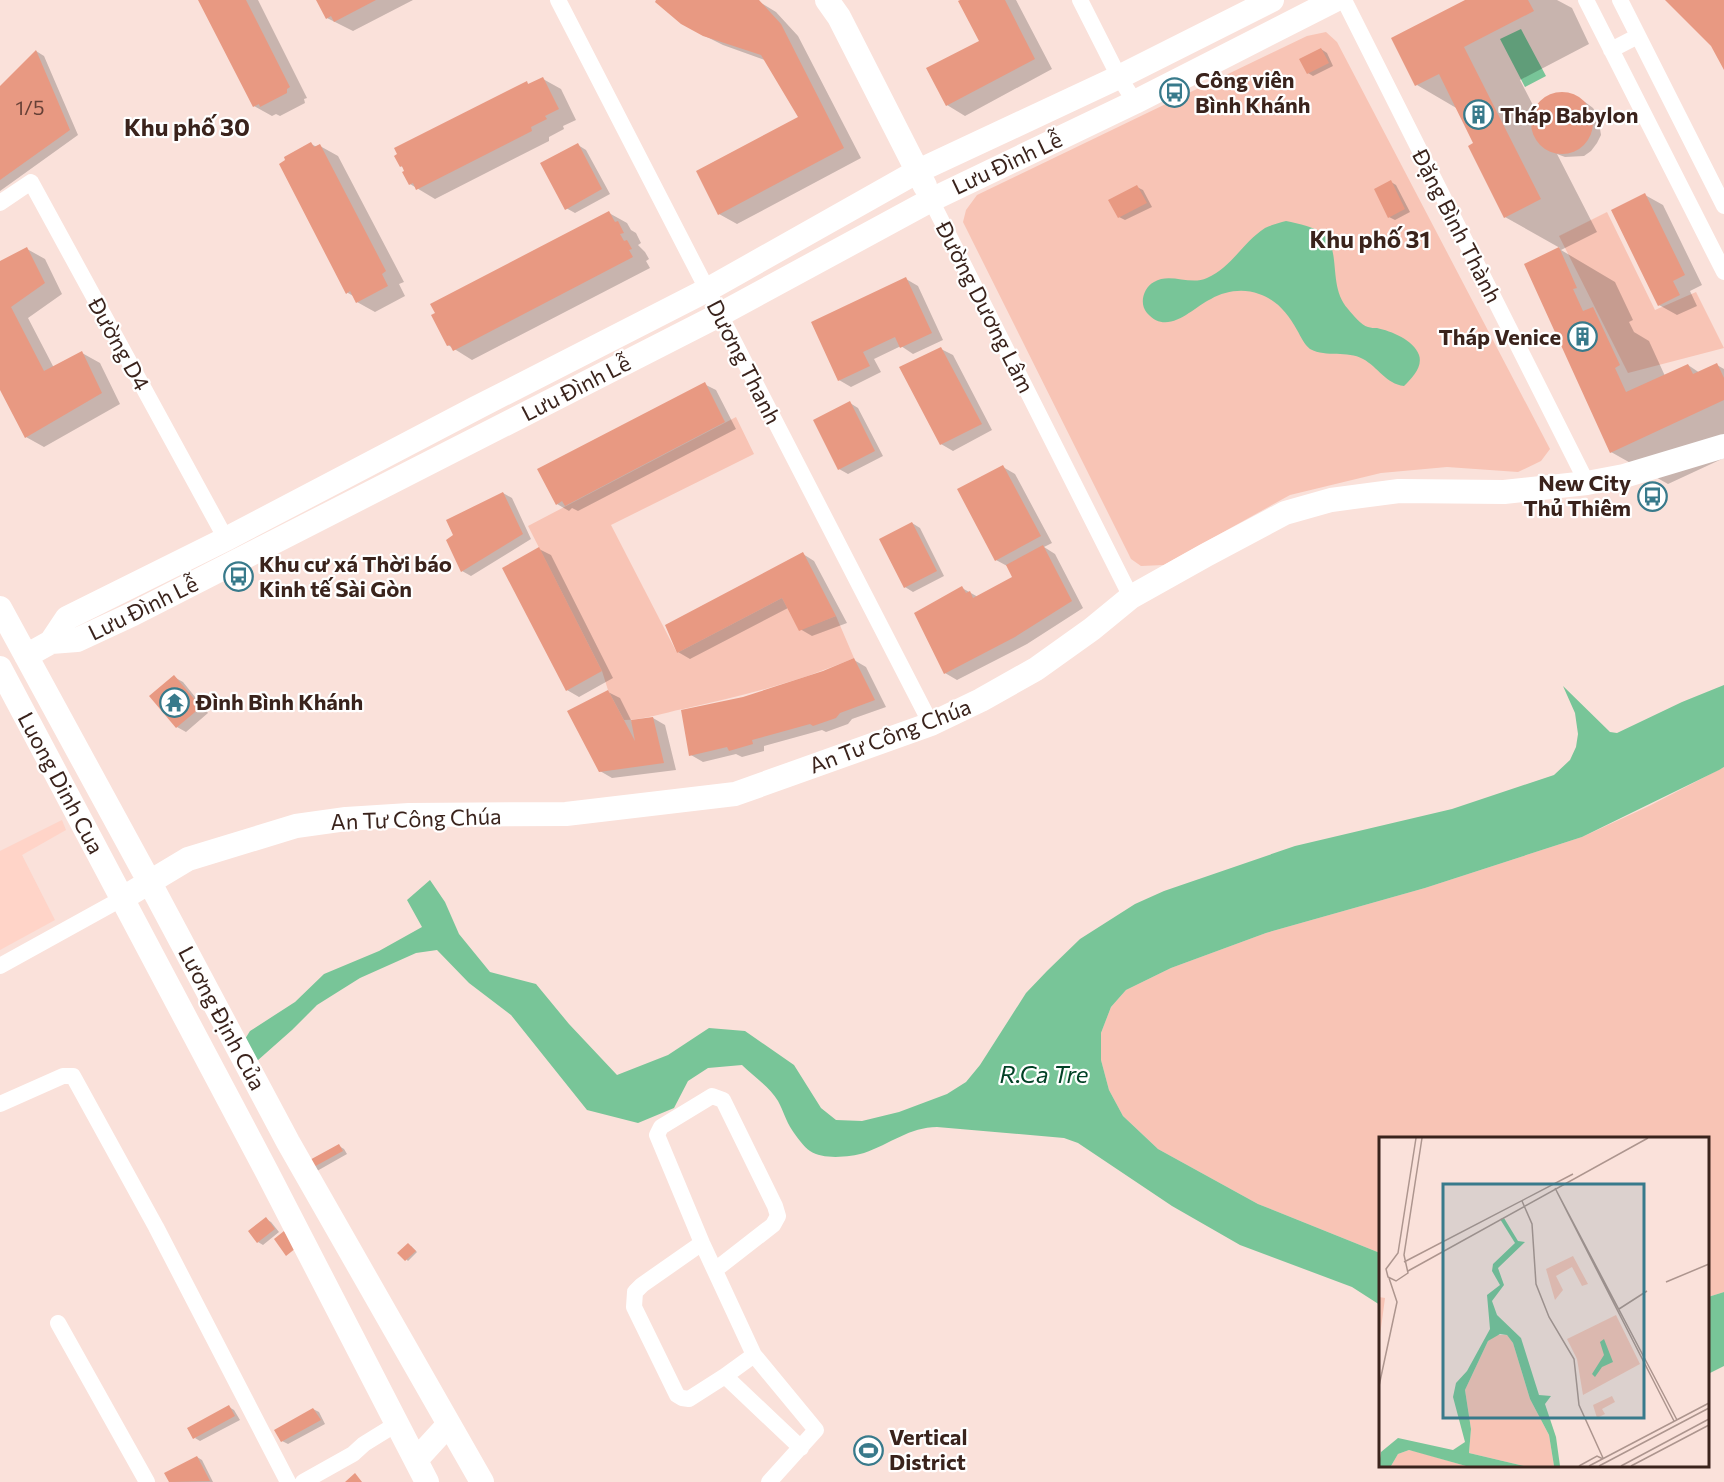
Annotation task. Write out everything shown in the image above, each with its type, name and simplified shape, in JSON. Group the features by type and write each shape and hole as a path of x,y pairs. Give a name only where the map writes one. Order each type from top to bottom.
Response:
{"street":[{"path":"1080,0 1119,77 1135,102"},
{"name":"Lưu Đình Lễ","path":"51,642 67,618 226,539 465,413 707,290 918,171 1119,77 1272,0"},
{"name":"Lưu Đình Lễ","path":"51,642 77,640 133,614 719,315 931,200 1135,102 1335,0"},
{"name":"Đặng Bình Thành","path":"1344,0 1587,483"},
{"path":"1586,0 1724,272"},
{"path":"1620,0 1724,206"},
{"name":"Dương Thanh","path":"564,2 719,315 931,724"},
{"name":"Đường Dương Lâm","path":"835,6 1131,597"},
{"path":"1611,50 1638,36"},
{"name":"Đường D4","path":"0,203 31,182 226,539"},
{"name":"An Tư Công Chúa","path":"123,898 188,859 296,826 346,819 409,815 566,814 735,794 931,724 981,700 1036,669 1092,630 1131,597 1285,513 1331,500 1399,490 1504,492 1587,483 1624,477 1724,446"},
{"name":"Lương Định Của","path":"0,608 288,1142 448,1425"},
{"path":"26,656 51,642"},
{"name":"Luong Dinh Cua","path":"0,668 123,898"},
{"path":"0,966 123,898"},
{"name":"Lương Định Của","path":"123,898 427,1482"},
{"path":"0,1104 63,1076 73,1076 156,1227 288,1482"},
{"path":"715,1270 773,1225 778,1216 723,1100 712,1096 661,1127 657,1135 702,1243 754,1355 816,1430 769,1482"},
{"path":"702,1243 642,1285 635,1292 634,1307 677,1395 682,1398 689,1399 754,1355"},
{"path":"58,1323 147,1482"},
{"path":"725,1376 801,1448"},
{"path":"303,1482 353,1454 364,1444 398,1423"},
{"path":"417,1459 448,1425 482,1482"}],"shaded area":[{"path":"1326,32 1337,42 1550,449 1541,461 1518,472 1447,467 1381,473 1290,495 1164,565 1141,566 1131,559 963,222 966,210 977,195 1307,36"},
{"path":"1607,212 1655,310 1696,292 1724,348 1628,373 1559,236"},
{"path":"736,417 754,454 611,525 677,653 782,598 799,630 836,616 854,658 791,681 749,693 646,718 624,720 608,690 602,671 528,526"},
{"path":"1724,767 1724,1292 1709,1297 1709,1137 1379,1137 1379,1253 1258,1204 1158,1149 1123,1116 1109,1090 1101,1060 1101,1033 1111,1007 1126,990 1171,968 1266,933 1425,888 1582,837 1649,806"},
{"path":"62,820 66,830 22,855 55,920 0,950 0,851"}],"water":[{"path":"1521,29 1546,76 1525,87 1500,39"},
{"path":"1286,221 1312,228 1325,236 1333,251 1338,291 1357,320 1368,327 1383,329 1401,337 1416,350 1420,359 1418,368 1404,386 1387,379 1368,362 1357,356 1323,353 1310,349 1281,308 1271,300 1253,292 1234,291 1216,296 1188,314 1171,321 1155,320 1147,313 1143,305 1145,292 1154,282 1167,278 1194,281 1207,278 1224,268 1250,240 1265,228"},
{"name":"R.Ca Tre","path":"1724,685 1724,767 1719,770 1582,837 1425,888 1266,933 1171,968 1126,990 1111,1007 1101,1033 1101,1060 1109,1090 1123,1116 1158,1149 1258,1204 1379,1253 1379,1304 1352,1287 1240,1245 1172,1206 1078,1143 1064,1138 937,1127 909,1133 864,1153 822,1156 810,1151 803,1144 790,1127 775,1096 742,1065 708,1068 688,1081 674,1108 638,1123 587,1110 511,1015 469,983 437,950 416,953 360,978 317,1005 257,1061 245,1039 250,1031 295,1002 324,974 379,951 422,927 407,900 430,880 445,902 459,934 490,972 536,984 569,1024 617,1075 668,1055 709,1028 745,1031 794,1065 821,1108 836,1120 862,1121 899,1112 947,1094 966,1082 980,1065 1026,993 1080,939 1135,904 1164,891 1295,846 1452,809 1554,775 1570,760 1576,747 1578,734 1575,713 1563,686 1610,732 1617,733"},
{"path":"1724,1292 1724,1366 1709,1374 1709,1297"}],"building":[{"path":"198,0 246,0 290,87 287,93 260,107 259,104 253,107"},
{"path":"316,0 376,0 334,22 331,16 326,19"},
{"path":"656,0 759,0 781,24 844,148 718,215 696,171 798,117 761,55 703,36 681,24 655,2"},
{"path":"1005,0 1035,59 946,106 926,68 979,41 958,1"},
{"name":"Tháp Babylon","path":"1465,0 1528,0 1534,11 1464,47 1541,199 1504,218 1468,146 1473,143 1439,74 1415,86 1391,38"},
{"path":"1665,0 1724,0 1724,70 1711,46"},
{"path":"1321,48 1329,63 1307,74 1299,59"},
{"path":"36,50 70,130 0,180 0,86"},
{"path":"543,77 559,109 545,116 547,119 531,127 532,131 416,190 413,183 409,185 402,172 404,171 402,166 400,167 394,156 397,154 394,148 527,81 528,84"},
{"path":"1562,92 1584,101 1593,123 1584,145 1562,154 1540,145 1531,123 1540,101"},
{"path":"311,142 314,147 320,144 386,271 382,274 388,286 356,303 350,291 346,294 279,164 285,160 284,157"},
{"path":"578,143 602,189 565,210 540,163"},
{"path":"1391,180 1405,209 1388,218 1374,189"},
{"path":"1137,185 1147,203 1118,218 1108,200"},
{"path":"1645,193 1685,275 1673,281 1680,295 1658,306 1611,210"},
{"path":"609,211 615,222 618,221 624,233 620,234 624,241 627,240 633,257 453,351 450,345 447,346 431,315 435,313 430,304"},
{"path":"27,247 45,283 11,307 44,371 82,351 102,393 25,438 0,390 0,261"},
{"name":"Tháp Venice","path":"1559,247 1577,288 1573,289 1583,311 1593,307 1620,365 1615,368 1626,392 1688,364 1693,374 1717,363 1724,378 1724,400 1610,453 1524,264"},
{"path":"906,277 932,333 900,348 895,337 863,352 870,366 838,381 811,322"},
{"path":"941,347 982,424 940,445 899,367"},
{"path":"705,382 725,422 565,506 562,501 556,505 537,469"},
{"path":"850,401 875,451 838,470 813,420"},
{"path":"1003,465 1041,536 995,561 957,489"},
{"path":"503,492 523,534 461,572 446,540 453,535 446,520"},
{"path":"912,522 937,571 904,588 879,539"},
{"path":"1043,545 1072,601 1015,637 944,674 914,613 962,586 966,593 970,591 973,598 1012,577 1006,565"},
{"path":"539,547 602,671 566,691 502,568"},
{"path":"803,552 836,616 799,631 782,598 677,653 665,625"},
{"path":"854,658 875,700 813,726 810,724 752,740 753,744 729,751 727,747 689,756 681,710 743,697 823,671"},
{"name":"Đình Bình Khánh","path":"174,675 201,707 176,728 149,696"},
{"path":"608,690 635,741 631,720 653,717 664,763 599,772 567,711"},
{"path":"339,1144 343,1151 310,1169 306,1162"},
{"path":"266,1217 275,1229 257,1243 248,1231"},
{"path":"284,1231 296,1248 286,1256 274,1239"},
{"path":"408,1243 416,1251 405,1261 397,1253"},
{"path":"229,1405 235,1416 193,1439 187,1428"},
{"path":"313,1408 321,1420 281,1442 274,1430"},
{"path":"197,1456 210,1481 169,1482 164,1473"},
{"path":"355,1473 362,1482 345,1482"}],"place":[{"name":"Công viên Bình Khánh","path":"1174,93"},
{"name":"Tháp Babylon","path":"1479,115"},
{"name":"Tháp Venice","path":"1582,337"},
{"name":"New City Thủ Thiêm","path":"1652,496"},
{"name":"Khu cư xá Thời báo Kinh tế Sài Gòn","path":"238,577"},
{"name":"Đình Bình Khánh","path":"175,702"},
{"name":"Vertical District","path":"868,1450"}],"district":[{"name":"Khu phố 30","path":"187,128"},
{"name":"Khu phố 31","path":"1370,240"}]}
